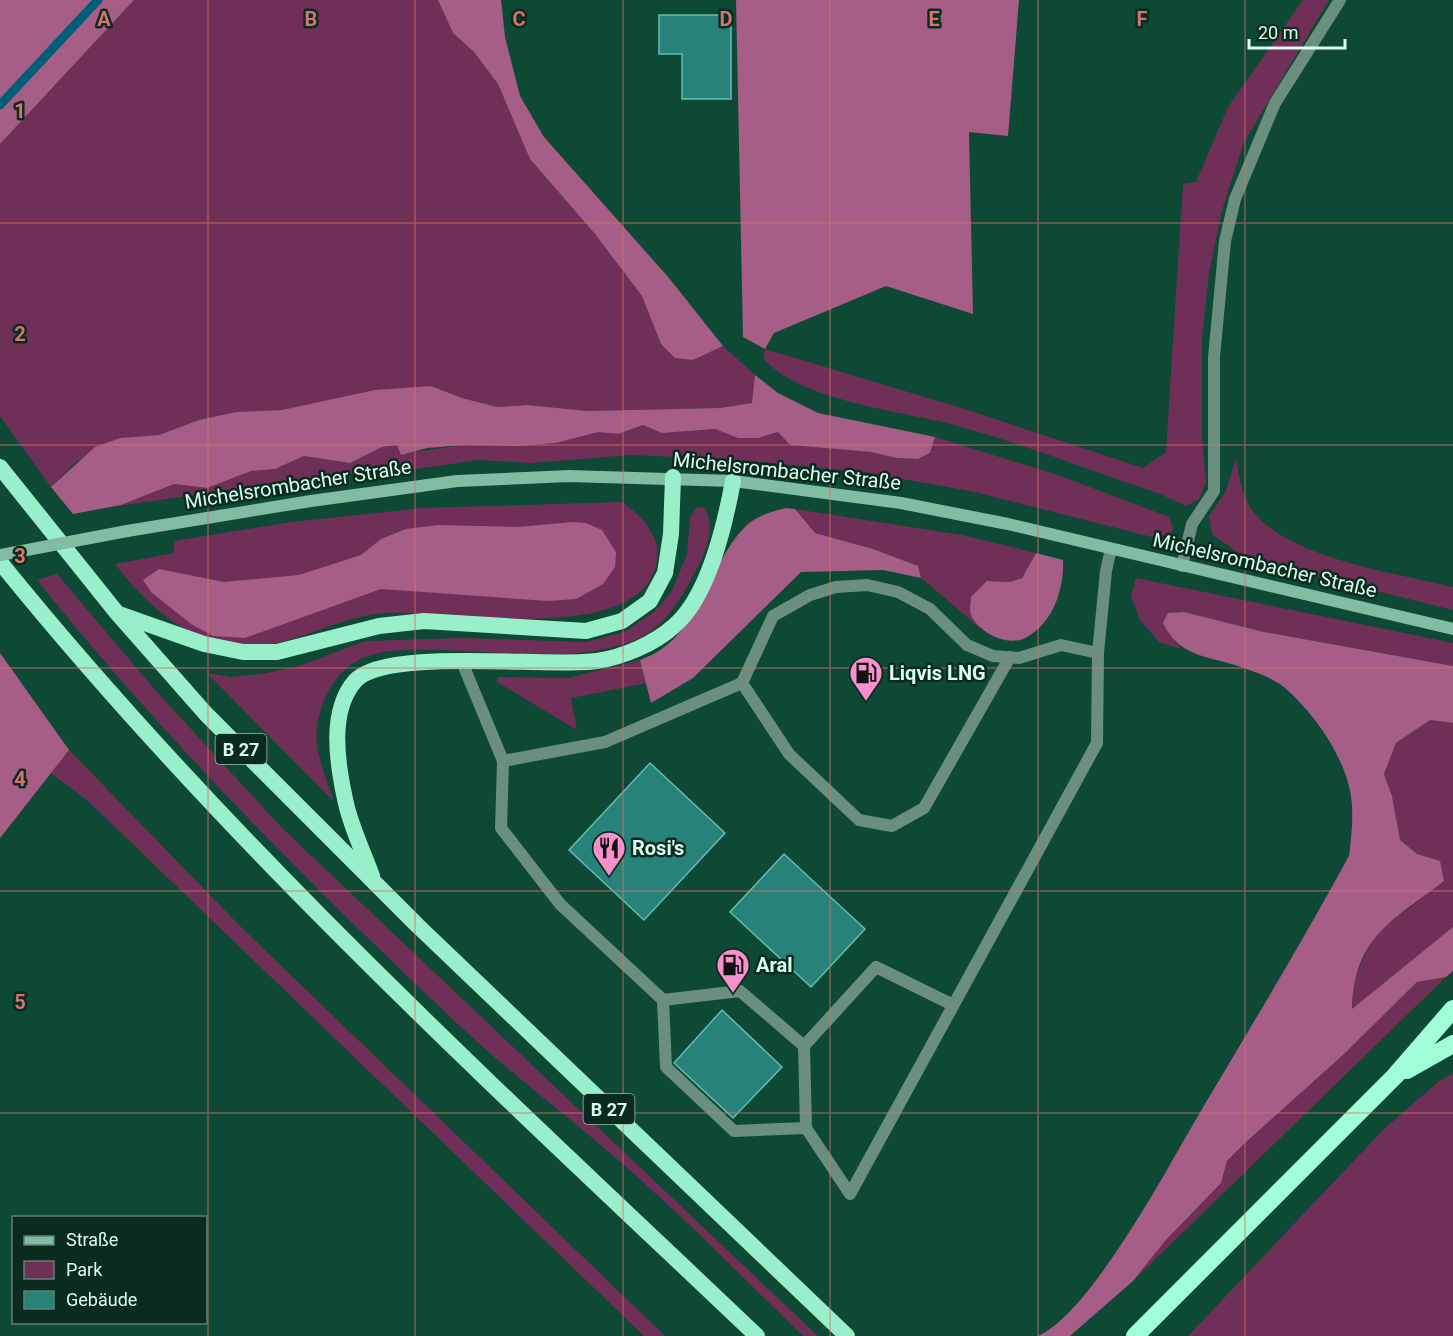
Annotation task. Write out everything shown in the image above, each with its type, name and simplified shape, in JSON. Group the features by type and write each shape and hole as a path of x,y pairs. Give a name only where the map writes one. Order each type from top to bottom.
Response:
{"highway":[{"name":"B 27","path":"0,467 117,613 206,714 426,934 847,1336"},
{"path":"117,613 204,644 243,652 277,652 379,626 423,621 586,631 622,621 650,601 665,573 671,534 674,477"},
{"path":"373,880 345,800 337,738 340,706 356,679 393,663 597,661 646,646 676,625 705,583 728,508 733,481"},
{"path":"0,562 74,653 271,866 380,976 757,1336"},
{"path":"1135,1336 1395,1076 1453,1009"},
{"path":"1395,1076 1453,1044"}],"main road":[{"name":"Michelsrombacher Straße","path":"0,555 127,531 311,501 458,481 569,476 674,477 733,481 901,503 1008,524 1453,629"}],"lane":[{"path":"1182,566 1192,524 1214,491 1214,357 1225,241 1235,199 1275,103 1340,0"},
{"path":"953,1005 876,967 804,1046 806,1128 850,1194 1096,743 1098,653 1106,571 1111,549"},
{"path":"503,761 605,742 742,684 773,616 810,595 837,587 867,585 898,592 930,609 967,645 993,656 1019,658 1061,645 1098,653"},
{"path":"742,684 789,754 851,813 859,820 892,826 924,808 1010,657"},
{"path":"462,662 503,761 501,828 560,904 663,1000 666,1067 734,1131 806,1128"},
{"path":"663,1000 740,991 804,1046"}],"green space":[{"path":"134,0 438,0 453,33 474,52 498,84 530,159 595,234 642,296 661,344 692,360 723,346 755,375 752,403 720,408 587,411 528,405 497,407 462,398 431,386 282,410 236,412 199,420 159,435 120,438 76,462 51,487 0,416 0,144"},
{"path":"1303,0 1329,0 1244,142 1221,214 1209,274 1202,337 1202,438 1206,482 1199,499 1186,506 1160,494 1030,448 951,424 824,394 779,372 763,358 765,349 968,410 1143,468 1166,452 1183,184 1196,182 1228,107"},
{"path":"643,425 662,433 715,429 738,438 758,438 778,432 790,445 871,452 896,458 918,459 930,454 935,437 1058,475 1169,517 1173,528 1171,534 1152,537 975,492 864,472 728,459 630,455 532,463 478,460 416,469 319,477 98,509 121,505 174,484 207,488 251,471 275,469 304,456 350,463 382,447 398,445 401,454 463,445 519,446 556,443 598,432 618,434"},
{"path":"1236,458 1244,496 1250,507 1266,525 1288,539 1343,561 1453,587 1453,610 1247,559 1212,534 1209,516 1226,491"},
{"path":"622,502 650,529 657,545 656,565 641,590 614,607 578,615 537,619 386,613 348,620 276,643 236,646 200,637 183,628 152,605 115,564 174,553 174,541 292,522 422,508"},
{"path":"697,507 704,508 708,515 710,531 706,549 684,592 670,612 663,621 644,636 610,648 563,654 398,650 365,657 347,667 329,690 321,708 317,727 319,755 334,802 207,673 231,677 267,673 299,666 365,641 461,638 587,642 624,632 655,611 671,593 687,554 690,518"},
{"path":"795,509 962,535 1036,553 1022,578 1010,582 987,581 970,614 981,629 921,578 918,566 873,549 815,533"},
{"path":"57,574 156,691 282,828 818,1336 803,1336 643,1182 462,1028 295,866 136,698 37,580"},
{"path":"1136,578 1453,643 1453,666 1264,632 1184,612 1168,613 1167,631 1181,649 1159,642 1140,620 1131,596"},
{"path":"0,653 69,750 241,927 665,1336 644,1336 88,801 51,773 0,838"},
{"path":"640,660 647,683 571,698 577,730 497,682 497,677 568,678"},
{"path":"1430,720 1453,723 1453,927 1352,1010 1353,980 1372,940 1387,924 1417,902 1439,861 1417,854 1400,840 1392,796 1384,774 1396,743"},
{"path":"1446,977 1133,1281 1165,1241 1221,1183 1227,1161 1246,1142 1343,1055 1417,982"},
{"path":"1453,1073 1453,1336 1188,1336 1383,1130 1438,1082"}],"shaded area":[{"path":"0,0 134,0 0,144"},
{"path":"438,0 501,0 505,37 520,96 544,137 669,278 723,346 693,360 675,358 661,344 642,296 595,234 530,159 498,84 474,52 453,33"},
{"path":"736,0 1019,0 1008,136 969,132 973,314 886,286 774,333 765,349 743,337"},
{"path":"755,375 778,393 818,413 935,437 930,453 918,459 896,458 871,452 790,445 778,432 758,438 738,438 715,429 662,433 643,425 618,434 598,432 556,443 519,446 463,445 427,448 401,455 397,445 382,447 350,463 304,456 275,469 251,471 207,488 174,484 121,505 73,514 51,487 95,447 120,438 159,435 199,420 236,412 282,410 375,390 431,386 462,398 497,407 528,405 587,411 720,408 752,403"},
{"path":"786,508 795,509 815,533 873,549 918,566 921,578 883,570 801,572 693,678 651,703 640,660 661,649 678,635 691,618 722,559 748,524 761,516"},
{"path":"586,523 602,530 616,552 615,567 603,584 576,599 548,601 381,589 245,638 213,636 191,624 151,592 143,580 159,569 224,582 299,575 361,555 381,539 406,529 438,525 518,527"},
{"path":"1036,553 1063,560 1062,582 1051,613 1036,631 1020,640 1003,640 987,633 971,615 971,597 987,581 1010,582 1022,578"},
{"path":"1184,612 1264,632 1453,666 1453,723 1430,720 1396,743 1384,774 1392,796 1400,840 1417,854 1440,861 1444,881 1393,920 1368,947 1354,984 1352,1009 1453,927 1453,971 1446,977 1417,982 1343,1055 1246,1142 1227,1161 1221,1183 1165,1241 1133,1281 1070,1336 1038,1336 1059,1322 1082,1298 1128,1234 1277,983 1349,856 1352,819 1350,790 1338,757 1319,726 1297,699 1278,683 1239,666 1201,656 1179,644 1163,623 1168,613"},
{"path":"0,653 69,750 0,838"}],"building":[{"path":"659,15 731,15 731,99 682,99 682,54 659,54"},
{"path":"650,763 725,833 644,920 569,850"},
{"path":"784,854 865,929 811,987 730,912"},
{"path":"722,1010 782,1067 733,1118 674,1063"}],"waterway":[{"path":"0,105 98,0"}],"place":[{"name":"Liqvis LNG","path":"866,702"},
{"name":"Rosi's","path":"609,877"},
{"name":"Aral","path":"733,994"}]}
